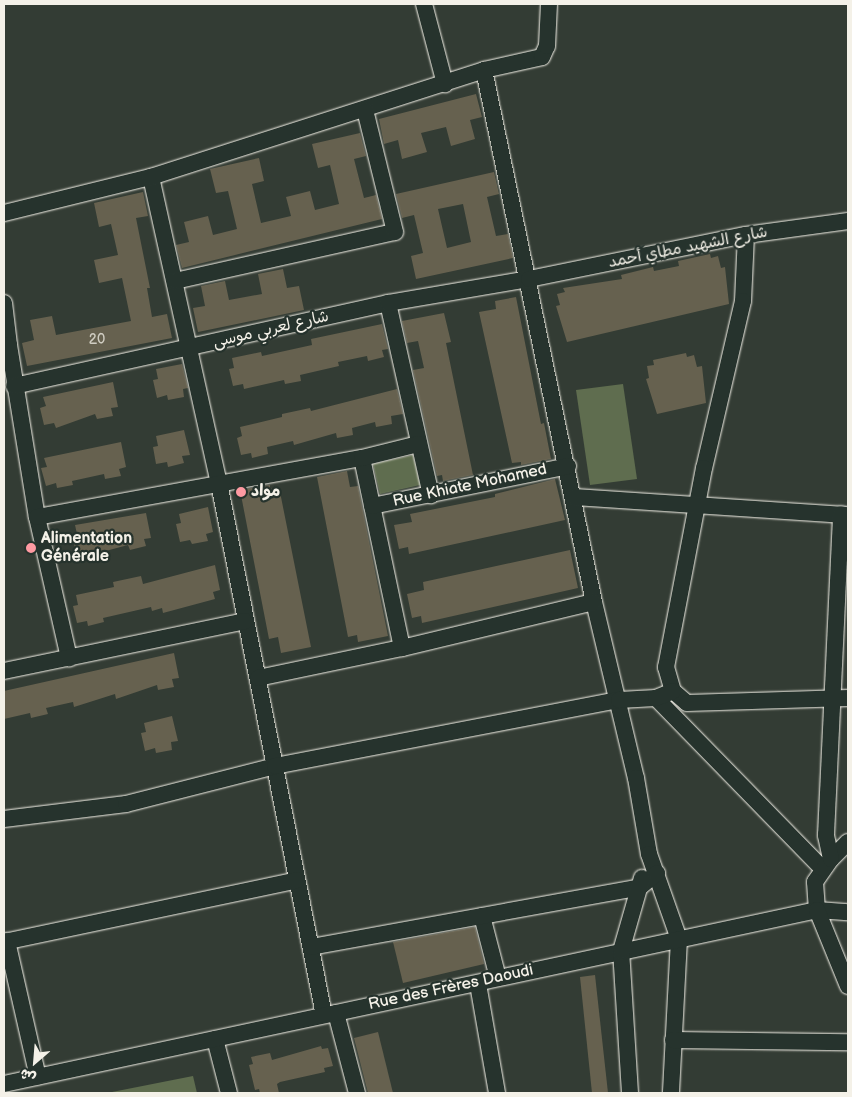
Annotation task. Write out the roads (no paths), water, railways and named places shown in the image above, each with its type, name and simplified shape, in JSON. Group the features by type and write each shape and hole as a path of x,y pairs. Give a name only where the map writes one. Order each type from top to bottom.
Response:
{"street":[{"path":"424,4 445,84"},
{"path":"4,212 151,177 365,110 484,70 542,57 547,46 549,4"},
{"path":"484,70 568,466 594,602 619,700 649,854 679,939 671,1093"},
{"path":"174,281 395,232 365,110"},
{"path":"151,177 219,483 311,947 330,1014 357,1093"},
{"name":"شارع الشهيد مطاي أحمد","path":"529,279 746,235 848,221"},
{"path":"746,235 743,301 697,504 666,667 673,691 687,703 831,697 848,698"},
{"name":"شارع لعربي موسى","path":"14,386 388,303 529,279"},
{"path":"4,303 6,346 37,517 69,658"},
{"path":"388,303 418,444 431,495"},
{"path":"37,517 362,458 418,444"},
{"path":"362,458 402,648"},
{"name":"Rue Khiate Mohamed","path":"372,506 568,466"},
{"path":"574,497 845,514 831,697 826,835 827,864"},
{"path":"258,678 402,648 594,602"},
{"path":"4,671 245,621"},
{"path":"4,819 126,804 275,766 619,700 656,698 673,691"},
{"path":"656,698 827,864"},
{"path":"848,842 827,864 815,882 817,910 848,986"},
{"path":"630,1093 621,951 649,854"},
{"path":"311,947 640,887 657,873"},
{"path":"38,1077 5,942 297,880"},
{"name":"Rue des Frères Daoudi","path":"4,1084 817,910 848,912"},
{"path":"482,916 498,978"},
{"path":"478,984 496,1093"},
{"path":"215,1039 229,1093"},
{"path":"673,1040 848,1042"}],"place":[{"name":"مواد","path":"241,492"},
{"name":"Alimentation Générale","path":"31,548"}]}
